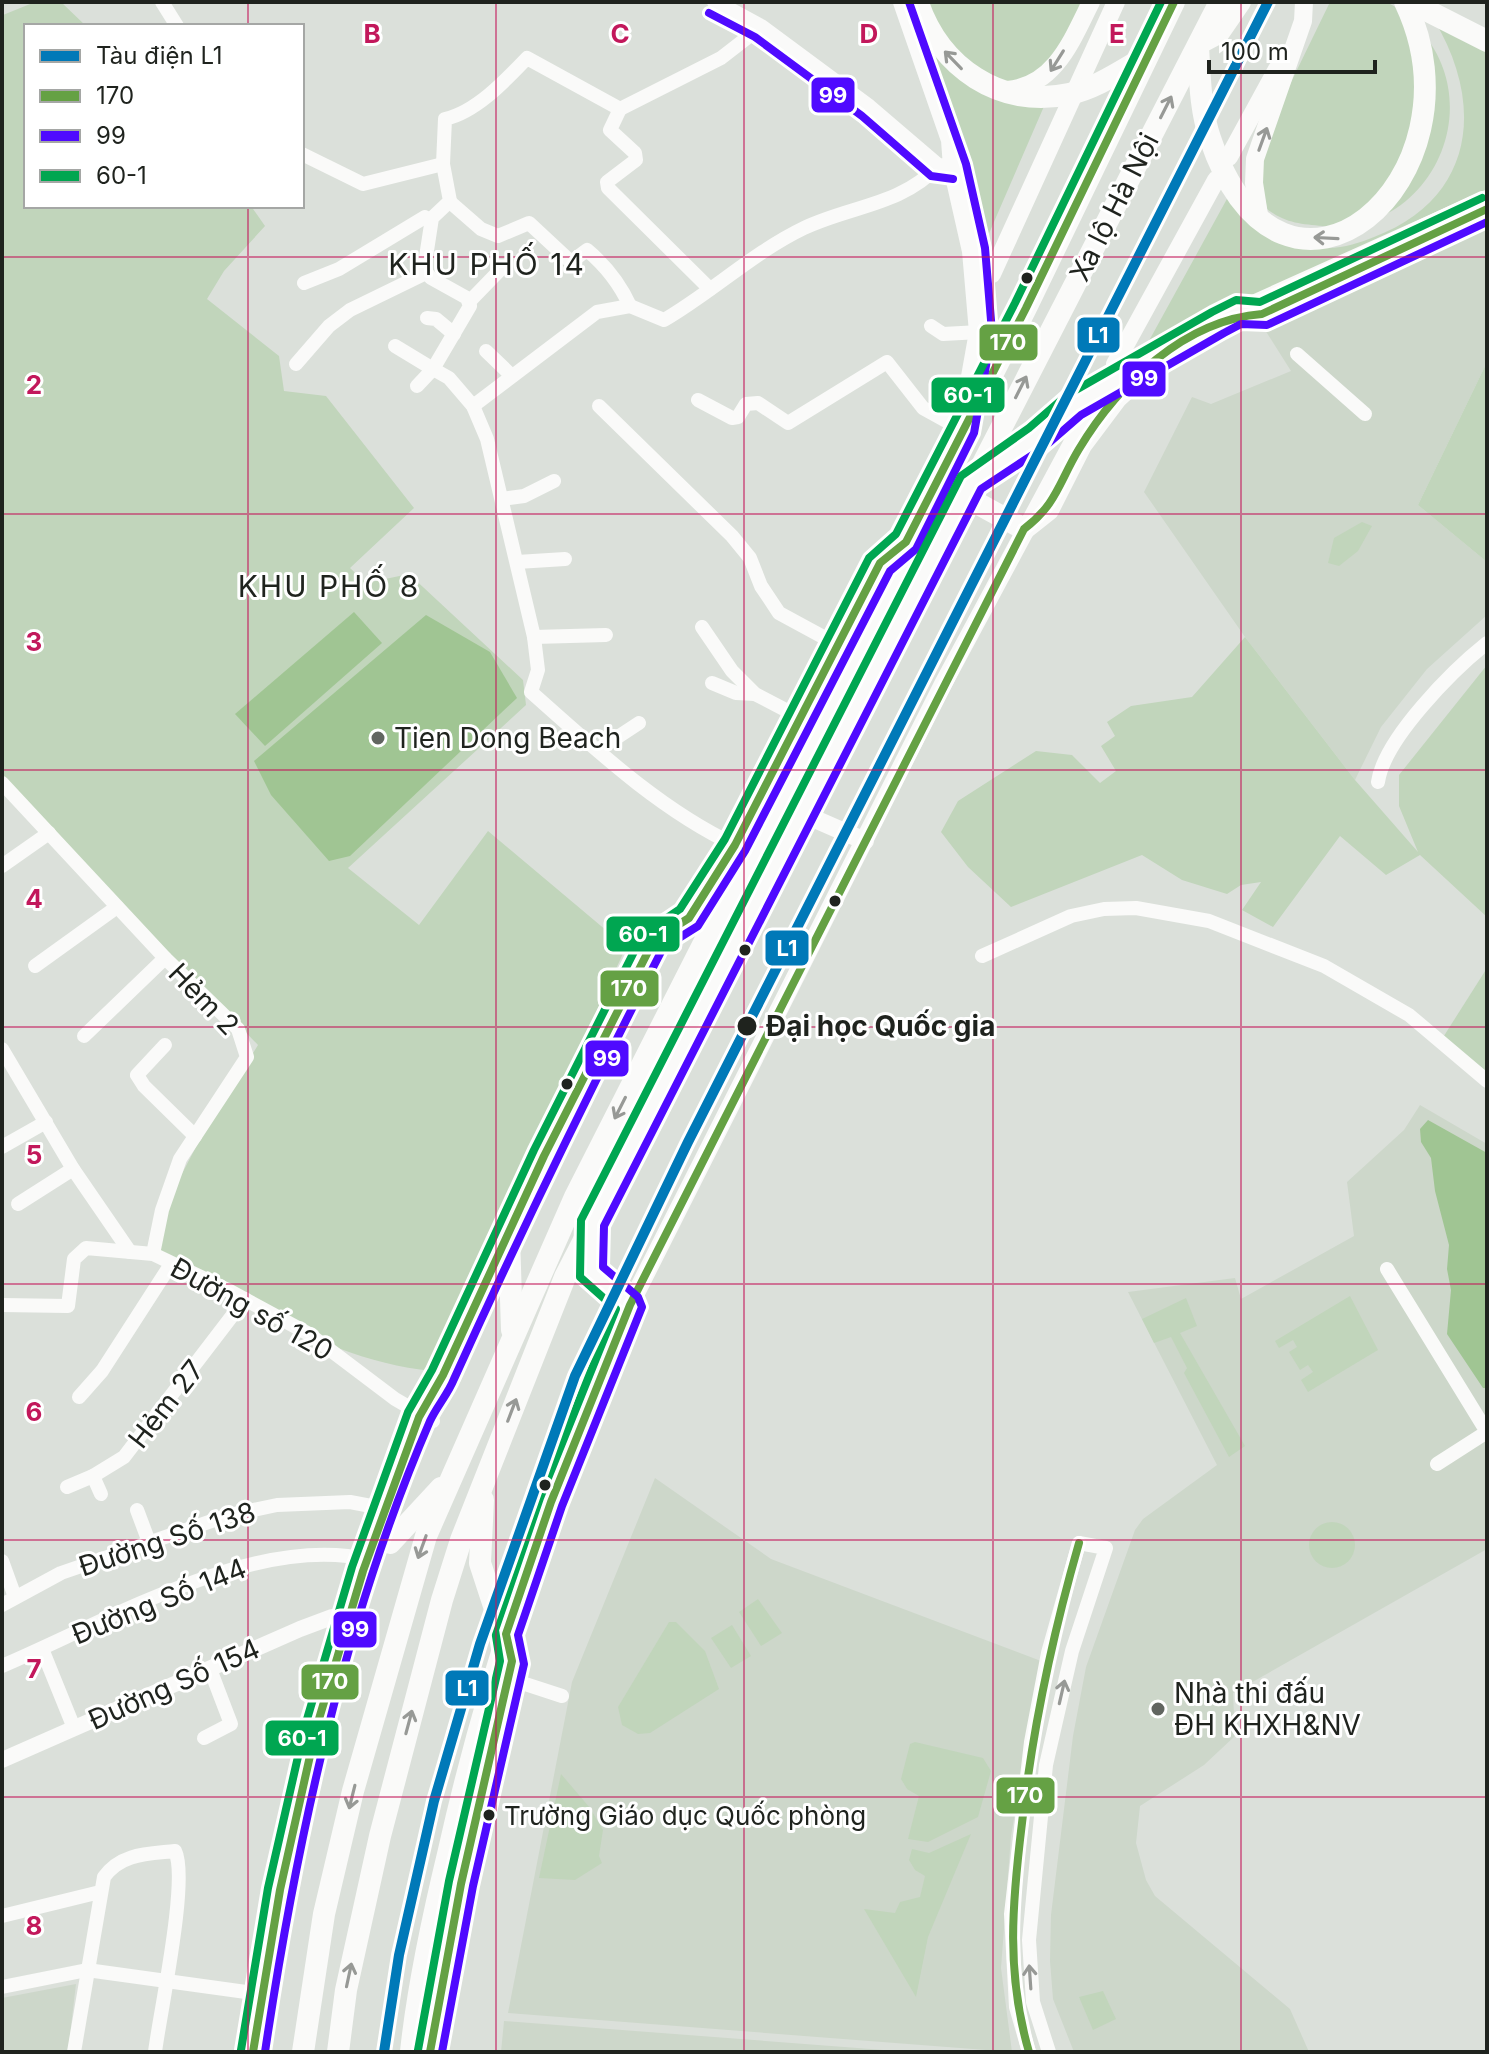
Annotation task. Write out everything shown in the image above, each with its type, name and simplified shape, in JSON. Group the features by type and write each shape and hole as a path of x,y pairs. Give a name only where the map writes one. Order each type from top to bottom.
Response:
{"highway":[{"path":"896,2 973,251 980,332 970,389 957,426"},
{"path":"904,2 952,140 946,167"},
{"path":"918,2 929,29 955,63 985,85 1000,90 1048,97 1093,86 1147,56"},
{"name":"Xa lộ Hà Nội","path":"303,2052 324,1914 353,1791 417,1562 453,1475 575,1197 724,902 742,849 801,718 880,563 1026,308 1174,2"},
{"name":"Xa lộ Hà Nội","path":"338,2052 346,1990 383,1821 442,1600 565,1277 1220,2"},
{"path":"1407,2 1487,41"},
{"path":"1407,2 1442,49"},
{"path":"1438,2 1487,26"},
{"path":"1198,45 1209,137 1233,186 1259,215 1293,234 1330,239 1358,237 1400,219 1424,199"},
{"path":"1173,347 1117,397 1081,445 1048,510 1024,529 968,489 1074,405 1173,347 1239,312 1487,201"},
{"path":"1239,312 1262,314 1487,209"},
{"name":"Xa lộ Hà Nội","path":"970,389 1005,322 1026,308"},
{"name":"Xa lộ Hà Nội","path":"253,2052 369,1560 394,1510 441,1380 509,1231 654,940 689,918 742,849 906,542 957,426"},
{"path":"880,563 906,542"},
{"path":"646,955 686,937 724,902"},
{"name":"Xa lộ Hà Nội","path":"592,1223 591,1273 630,1305"},
{"path":"509,1231 512,1339"},
{"path":"506,1634 551,1502 630,1305"},
{"path":"390,1543 453,1475"},
{"path":"411,2052 437,1902 471,1750 502,1676 512,1661 506,1634 480,1563 484,1483"},
{"name":"Xa lộ Hà Nội","path":"355,1621 390,1543 394,1510"},
{"path":"430,2052 502,1676"},
{"name":"Xa lộ Hà Nội","path":"265,2052 267,1995"}],"main road":[{"path":"1000,90 1023,88 1049,74 1091,2"},
{"path":"992,274 1116,2"},
{"name":"Xa lộ Hà Nội","path":"1198,45 1219,34 1241,2"},
{"path":"1259,215 1254,183 1255,159 1303,21 1304,2"},
{"path":"1229,157 1303,21 1318,2"},
{"path":"1115,364 1216,180"},
{"path":"630,1305 1024,529 1091,408"},
{"path":"801,813 865,841"}],"street":[{"path":"162,2 176,24"},
{"path":"473,406 597,312 630,306 664,320 805,227 900,194 946,167 761,27 715,2"},
{"path":"710,289 608,188 607,182 636,160 635,153 610,130 620,109 721,58 761,27"},
{"path":"620,109 527,58 483,98 457,116 445,119 443,164 450,202 481,229 498,236 529,223 571,262 587,250 606,267 608,277 620,287 630,306"},
{"path":"304,155 363,184 443,164"},
{"path":"304,283 339,269 429,218 450,202"},
{"path":"426,273 429,218"},
{"path":"417,386 433,369 469,302 499,271"},
{"path":"426,273 469,302"},
{"path":"296,364 329,326 350,310 426,273"},
{"path":"427,318 436,319 454,334"},
{"path":"931,326 943,334 980,332"},
{"path":"395,346 449,378 473,406 487,439 534,637 538,670 531,692 598,750 700,827 742,849"},
{"path":"486,351 512,376"},
{"path":"1297,354 1365,414"},
{"path":"698,400 732,418 738,417 746,404 758,403 788,423 882,363 891,365 923,408 957,426"},
{"path":"599,406 732,536 750,558 761,586 779,613 838,645"},
{"path":"502,499 524,496 554,481"},
{"path":"517,562 565,559"},
{"path":"702,627 732,671 755,694 801,718"},
{"path":"534,637 606,635"},
{"path":"1378,782 1380,767 1394,743 1432,696 1487,643"},
{"path":"712,683 736,693 755,694"},
{"path":"598,750 639,723"},
{"name":"Hẻm 2","path":"2,783 165,958 238,1029 246,1049 247,1057 195,1136 170,1188 153,1254"},
{"path":"2,866 49,833"},
{"path":"35,966 117,907"},
{"path":"982,956 1071,916 1104,909 1136,908 1209,921 1324,966 1409,1015 1487,1081"},
{"path":"84,1036 165,958"},
{"path":"165,1045 137,1075 144,1086 195,1136"},
{"path":"2,1049 73,1169 130,1252"},
{"path":"2,1147 46,1122"},
{"path":"18,1204 73,1169"},
{"name":"Đường số 120","path":"2,1305 68,1306 74,1259 86,1248 153,1254 309,1334 395,1399 427,1417"},
{"path":"79,1397 102,1371 171,1264"},
{"path":"1387,1269 1487,1432 1437,1464"},
{"name":"Hẻm 27","path":"67,1487 124,1457 245,1299"},
{"path":"93,1476 101,1494"},
{"name":"Đường Số 138","path":"2,1605 61,1573 229,1515 277,1505 350,1502 394,1510"},
{"path":"137,1510 149,1542"},
{"path":"1029,2052 1016,2007 1011,1937 1031,1742 1048,1653 1079,1543 1106,1548 1072,1651 1046,1765 1029,1940 1033,2002 1049,2052"},
{"name":"Đường Số 144","path":"2,1666 225,1571 259,1561 315,1556 369,1560"},
{"path":"2,1561 15,1597"},
{"name":"Đường Số 154","path":"2,1760 332,1617 355,1621"},
{"path":"42,1649 74,1728"},
{"path":"204,1738 231,1724 210,1669"},
{"path":"502,1676 562,1696"},
{"path":"1031,1742 1049,1744"},
{"path":"1029,1763 1046,1765"},
{"path":"74,2052 104,1877 113,1864 128,1857 175,1851 181,1863 180,1892 155,2052"},
{"path":"2,1916 100,1892"},
{"path":"2,1987 87,1970 267,1995"}],"shaded area":[{"path":"35,2 61,2 84,24 24,24 24,208 252,208 265,226 224,271 207,299 279,356 284,391 326,396 414,508 350,568 366,583 409,574 523,680 526,705 348,868 419,925 488,831 626,947 432,1371 360,1356 325,1343 160,1258 162,1212 198,1143 258,1045 2,780 2,11 3,15"},
{"path":"928,2 1086,2 1045,76 1006,84 968,64 941,32"},
{"path":"1330,2 1389,3 1422,32 1441,63 1449,97 1448,131 1437,162 1418,190 1392,211 1360,224 1323,226 1287,220 1267,209 1259,167 1277,111"},
{"path":"1434,20 1487,46 1487,193 1145,348 1228,197 1292,236 1314,246 1329,248 1352,245 1374,237 1408,220 1433,199 1451,174 1461,146 1464,116 1460,84 1450,52"},
{"path":"922,38 935,55 1045,104 984,245 961,154"},
{"path":"1487,220 1487,362 1418,505 1487,562 1487,615 1427,669 1381,727 1355,780 1245,637 1144,492 1192,397 1211,404 1291,371 1260,322 1416,247"},
{"path":"1487,362 1487,562 1418,505"},
{"path":"1362,522 1372,526 1358,551 1339,566 1328,563 1334,538"},
{"path":"354,612 382,643 265,746 235,714"},
{"name":"Tien Dong Beach","path":"426,615 490,652 517,698 350,856 329,861 271,795 254,761"},
{"path":"1245,637 1355,780 1418,852 1399,806 1399,775 1487,665 1487,917 1420,855 1386,875 1340,836 1273,927 1242,910 1261,882 1241,885 1227,894 1182,880 1142,855 1011,907 968,867 941,832 958,801 1036,751 1072,755 1100,783 1116,771 1101,746 1115,736 1107,722 1131,706 1192,697"},
{"path":"1487,968 1487,1081 1442,1039"},
{"path":"1420,1105 1487,1144 1487,1549 1233,1693 1235,1736 1204,1765 1140,1806 1136,1843 1146,1880 1155,1896 1290,2009 1309,2052 1074,2052 1053,1999 1051,1915 1073,1736 1086,1667 1135,1530 1143,1519 1217,1465 1128,1292 1235,1278 1241,1299 1354,1236 1347,1182 1404,1130"},
{"path":"1428,1120 1487,1153 1487,1388 1483,1388 1447,1334 1451,1290 1447,1269 1449,1245 1435,1191 1431,1158 1421,1142 1420,1129"},
{"path":"1350,1296 1378,1350 1308,1392 1301,1380 1313,1372 1308,1365 1300,1370 1289,1352 1297,1347 1293,1340 1279,1348 1275,1341"},
{"path":"1186,1298 1197,1326 1180,1333 1245,1446 1229,1457 1184,1373 1187,1368 1171,1337 1154,1343 1142,1319"},
{"path":"655,1478 771,1559 1041,1661 1011,1836 1001,1968 1012,2052 508,2013 572,1682"},
{"path":"1332,1522 1348,1529 1355,1545 1348,1561 1332,1568 1316,1561 1309,1545 1316,1529"},
{"path":"758,1599 782,1633 761,1646 739,1612"},
{"path":"669,1622 676,1622 705,1651 719,1689 650,1733 638,1734 622,1725 618,1707"},
{"path":"732,1625 751,1656 731,1668 711,1638"},
{"path":"915,1742 983,1758 991,1771 978,1817 928,1842 908,1839 919,1796 907,1789 901,1779 910,1744"},
{"path":"561,1774 590,1808 603,1830 599,1856 602,1863 575,1880 539,1878"},
{"path":"971,1834 928,1937 916,1997 864,1909 895,1913 900,1902 920,1897 925,1876 915,1870 909,1860 912,1849 929,1853"},
{"path":"76,1984 68,2052 2,2052 2,1998"},
{"path":"1103,1991 1116,2019 1093,2030 1079,1997"},
{"path":"504,2021 910,2052 501,2052"}],"metro line":[{"name":"L1","path":"384,2052 399,1955 434,1801 480,1644 575,1376 688,1142 1268,2"}],"transit line":[{"name":"99","path":"265,2052 292,1891 327,1731 372,1573 430,1421 452,1384 556,1162 663,948 698,926 745,851 890,571 916,549 974,433 992,332 985,248 966,164 909,2"},
{"name":"60-1","path":"241,2050 268,1888 305,1726 352,1567 408,1412 432,1370 534,1150 643,934 680,909 725,839 869,558 896,534 1015,303 1161,2"},
{"name":"170","path":"253,2052 280,1890 316,1729 363,1571 419,1417 443,1375 544,1156 654,940 689,918 735,845 880,563 906,542 1026,308 1174,2"},
{"name":"99","path":"709,13 755,37 862,116 931,176 953,179"},
{"name":"60-1","path":"418,2050 449,1881 500,1661 495,1630 540,1498 616,1309 580,1277 581,1220 961,476 1029,428 1067,395 1212,312 1236,300 1260,302 1482,198"},
{"name":"170","path":"430,2052 461,1884 512,1661 506,1634 551,1502 630,1305 1024,529 1051,501 1079,449 1113,401 1156,359 1206,328 1262,314 1487,209"},
{"name":"99","path":"442,2052 473,1886 524,1664 518,1635 562,1506 642,1307 638,1297 603,1267 604,1226 981,489 1043,448 1081,415 1241,324 1267,325 1487,222"},
{"name":"170","path":"1029,2052 1014,1966 1018,1853 1044,1682 1079,1543"}],"place":[{"name":"Tien Dong Beach","path":"378,738"},
{"name":"Đại học Quốc gia","path":"747,1026"},
{"name":"Nhà thi đấu ĐH KHXH&NV","path":"1158,1709"},
{"name":"Trường Giáo dục Quốc phòng","path":"489,1815"}],"district":[{"name":"KHU PHỐ 14","path":"487,264"},
{"name":"KHU PHỐ 8","path":"329,586"}]}
